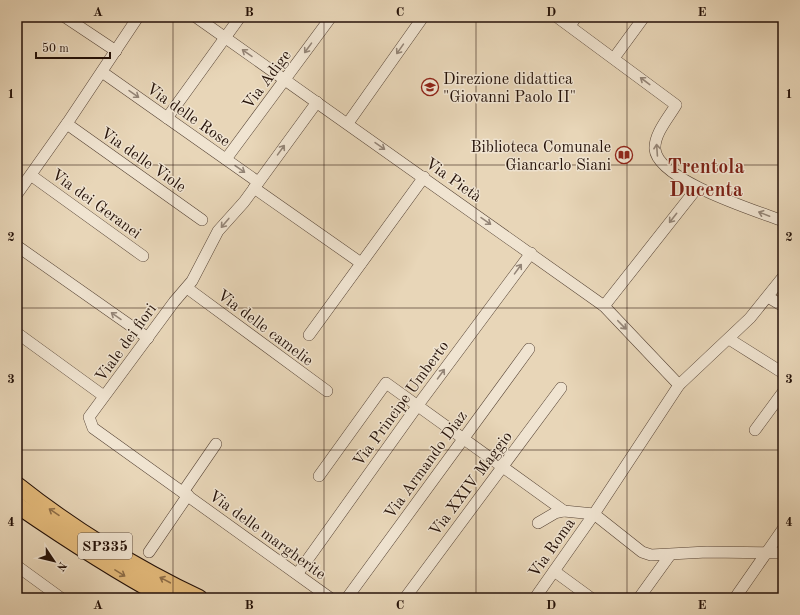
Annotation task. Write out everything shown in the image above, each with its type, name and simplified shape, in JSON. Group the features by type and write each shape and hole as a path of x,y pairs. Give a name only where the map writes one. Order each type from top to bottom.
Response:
{"highway":[{"name":"SP335","path":"17,485 36,500 123,558 199,598"},
{"name":"SP335","path":"17,505 71,542 131,579 166,598"}],"street":[{"path":"65,17 116,51"},
{"path":"17,194 32,176 138,17"},
{"name":"Via Pietà","path":"196,17 531,252 604,306 679,385"},
{"path":"167,118 240,17"},
{"name":"Via Adige","path":"226,159 286,80 331,17"},
{"path":"348,123 423,17"},
{"path":"558,17 573,21 614,58 676,105 659,135 655,148 656,153 664,166 697,188 783,221"},
{"path":"614,58 644,17"},
{"name":"Via delle Rose","path":"102,72 226,159 256,185 361,264"},
{"path":"256,185 317,102"},
{"name":"Via delle Viole","path":"67,124 202,220"},
{"name":"Via dei Geranei","path":"32,176 143,256"},
{"path":"309,335 424,177"},
{"name":"Viale dei fiori","path":"89,417 187,288 218,231 244,202 256,185"},
{"path":"604,306 697,188"},
{"path":"17,246 148,338"},
{"name":"Via Principe Umberto","path":"298,573 418,405 531,252"},
{"name":"Via Roma","path":"535,598 594,514 679,385 729,339 768,297 783,277"},
{"name":"Via delle camelie","path":"187,288 327,391"},
{"path":"768,297 783,306"},
{"path":"17,333 101,394"},
{"path":"729,339 783,373"},
{"name":"Via Armando Diaz","path":"347,598 529,349"},
{"path":"320,476 386,383 502,468 564,511"},
{"name":"Via XXIV Maggio","path":"405,598 561,388"},
{"path":"755,430 783,392"},
{"name":"Via delle margherite","path":"89,417 93,428 298,573 330,598"},
{"name":"Via delle margherite","path":"150,552 216,444"},
{"path":"538,523 555,513 564,511 594,514 642,552 652,555 707,552 783,553"},
{"path":"735,598 783,529"},
{"path":"639,598 670,555"},
{"path":"17,566 61,598"},
{"path":"554,571 591,598"}],"place":[{"name":"Direzione didattica \"Giovanni Paolo II\"","path":"430,87"},
{"name":"Biblioteca Comunale Giancarlo Siani","path":"624,155"}],"district":[{"name":"Trentola Ducenta","path":"706,178"}]}
